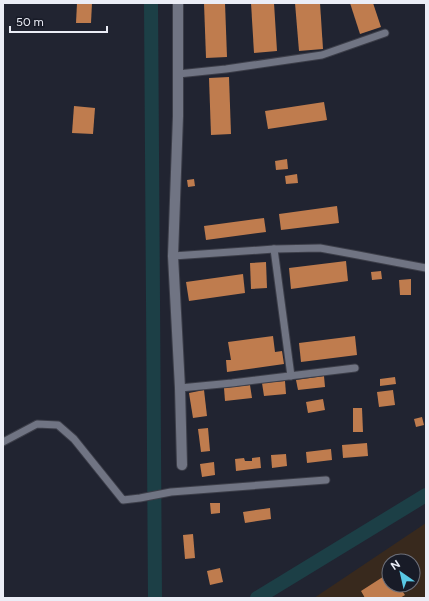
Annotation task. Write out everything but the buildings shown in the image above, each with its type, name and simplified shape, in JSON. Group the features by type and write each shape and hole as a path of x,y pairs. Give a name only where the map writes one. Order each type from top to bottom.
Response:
{"street":[{"path":"178,3 178,116 173,256 180,388 182,465"}],"lane":[{"path":"178,74 226,69 322,55 385,33"},
{"path":"173,256 274,249 320,248 426,268"},
{"path":"274,249 291,376"},
{"path":"180,388 355,368"},
{"path":"3,442 37,424 58,425 74,439 123,500 171,492 326,480"}],"shaded area":[{"path":"426,523 426,598 314,598 381,553 381,593 421,593 421,553 381,553"}],"waterway":[{"path":"151,3 155,598"},
{"path":"257,598 426,495"}]}
